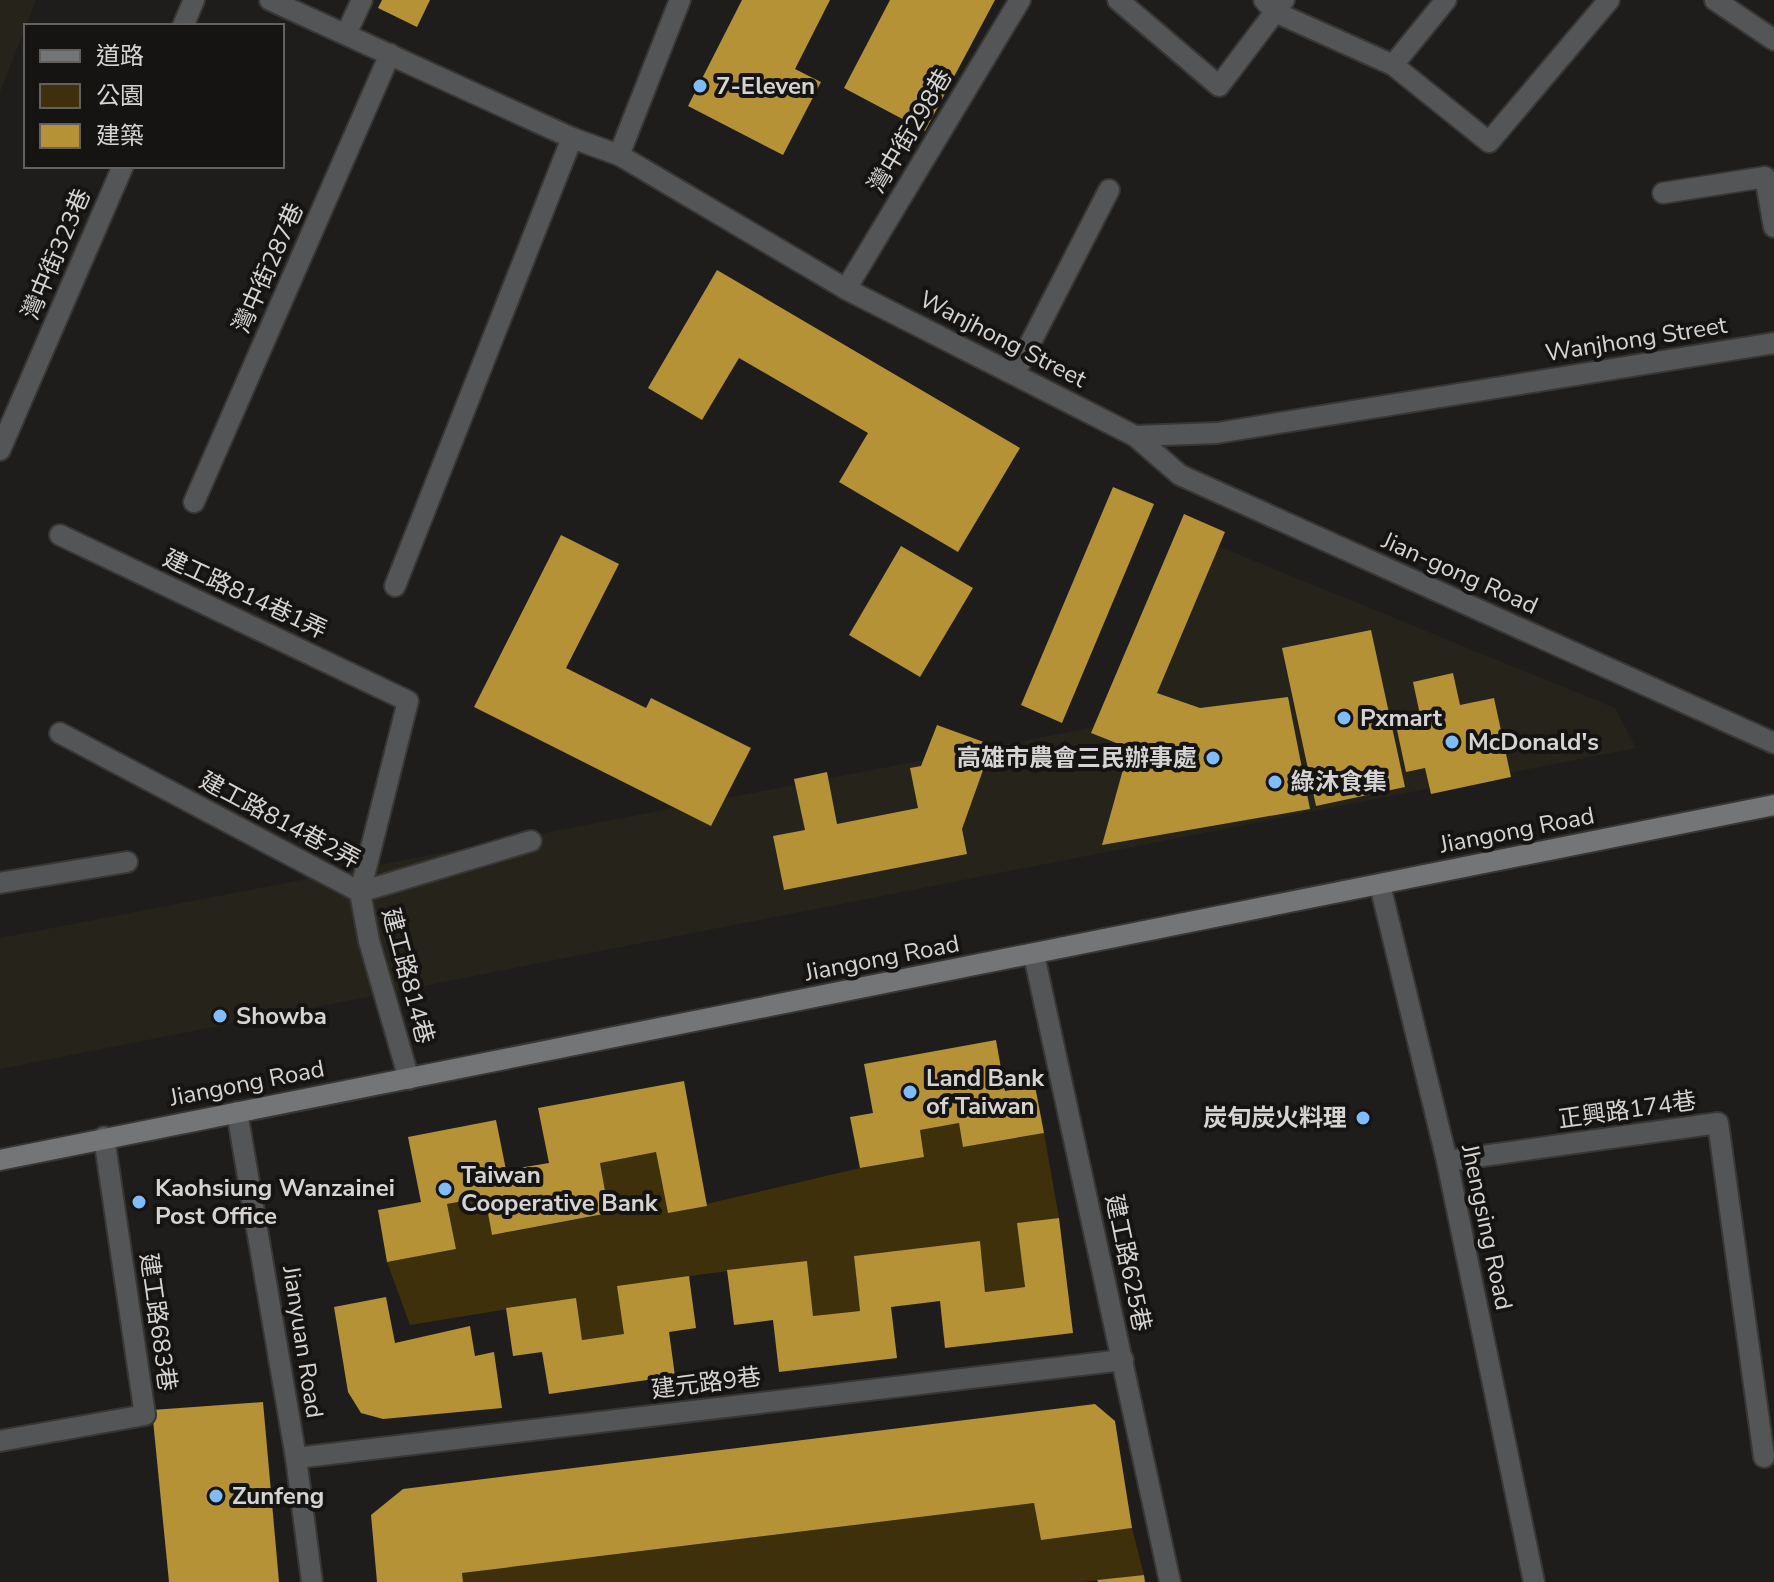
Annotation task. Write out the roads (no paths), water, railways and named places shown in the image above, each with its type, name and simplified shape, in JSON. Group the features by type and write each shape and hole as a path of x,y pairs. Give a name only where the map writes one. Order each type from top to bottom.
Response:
{"street":[{"path":"184,24 194,0"},
{"name":"Wanjhong Street","path":"270,0 572,138 619,155 846,289 1135,436 1217,433 1774,343"},
{"path":"346,34 362,0"},
{"path":"619,155 680,0"},
{"name":"灣中街298巷","path":"846,289 1020,0"},
{"path":"1118,0 1219,86 1274,4 1393,65 1489,142 1609,0"},
{"path":"1393,65 1446,0"},
{"path":"1715,0 1774,40"},
{"name":"灣中街287巷","path":"194,502 390,54"},
{"path":"395,586 572,138"},
{"name":"灣中街323巷","path":"0,450 122,168"},
{"path":"1663,193 1765,177 1774,227"},
{"path":"1015,373 1109,190"},
{"name":"Jian-gong Road","path":"1135,436 1180,475 1774,743"},
{"name":"建工路814巷1弄","path":"60,535 408,701"},
{"name":"建工路814巷","path":"408,701 360,892 369,941 409,1079"},
{"name":"建工路814巷2弄","path":"60,733 360,892 531,841"},
{"name":"Jiangong Road","path":"0,1160 1774,805"},
{"path":"0,883 127,862"},
{"name":"Jhengsing Road","path":"1380,885 1447,1161 1534,1582"},
{"name":"建工路625巷","path":"1034,955 1170,1582"},
{"name":"Jianyuan Road","path":"237,1112 296,1458 312,1582"},
{"name":"正興路174巷","path":"1447,1161 1718,1123 1764,1457"},
{"name":"建工路683巷","path":"0,1441 145,1415 104,1137"},
{"name":"建元路9巷","path":"296,1458 1123,1360"}],"place":[{"name":"7-Eleven","path":"700,86"},
{"name":"Pxmart","path":"1344,718"},
{"name":"McDonald's","path":"1452,742"},
{"name":"高雄市農會三民辦事處","path":"1213,758"},
{"name":"綠沐食集","path":"1275,782"},
{"name":"Showba","path":"220,1016"},
{"name":"Land Bank of Taiwan","path":"910,1092"},
{"name":"炭旬炭火料理","path":"1363,1118"},
{"name":"Taiwan Cooperative Bank","path":"445,1189"},
{"name":"Kaohsiung Wanzainei Post Office","path":"139,1202"},
{"name":"Zunfeng","path":"216,1496"}]}
